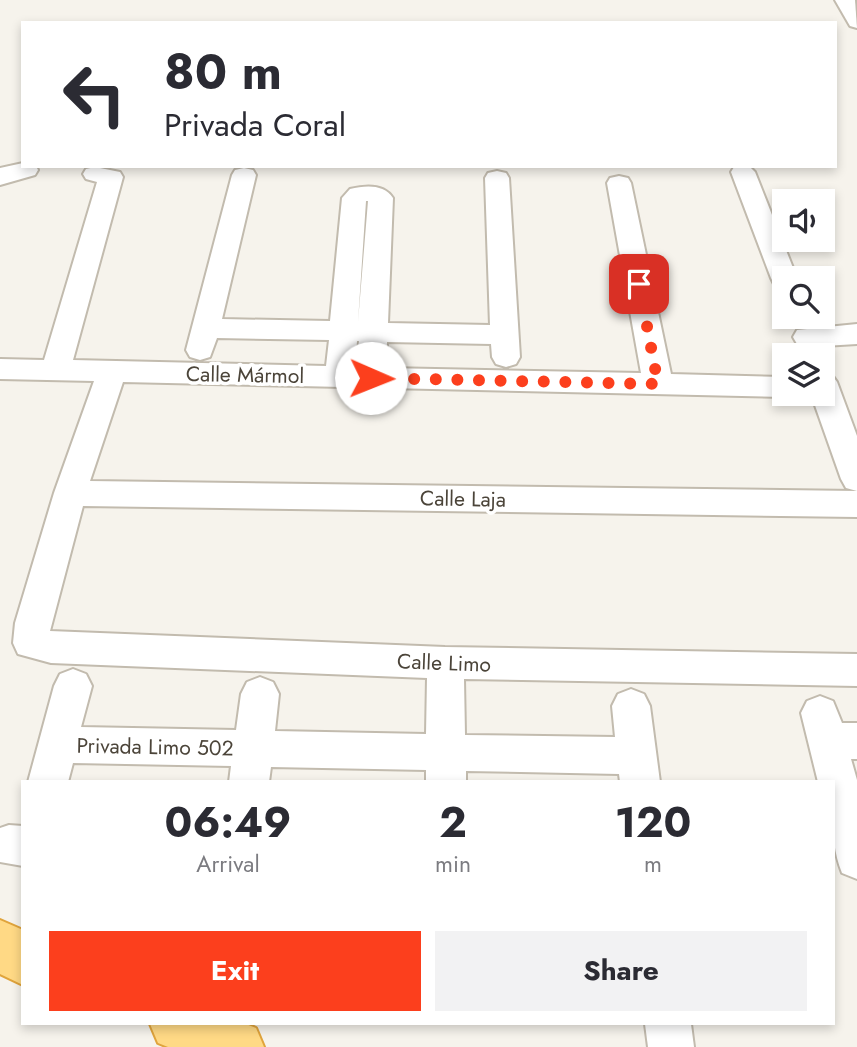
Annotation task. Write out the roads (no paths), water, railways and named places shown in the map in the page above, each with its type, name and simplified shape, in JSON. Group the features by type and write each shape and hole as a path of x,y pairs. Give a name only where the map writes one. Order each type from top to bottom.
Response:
{"highway":[{"path":"0,945 21,958"},
{"path":"180,1025 237,1047"}],"street":[{"path":"845,0 857,22"},
{"path":"0,178 8,173 26,170"},
{"path":"743,172 779,266"},
{"path":"56,370 111,177 95,174"},
{"path":"199,356 244,175"},
{"path":"206,328 373,332 505,346 497,178"},
{"path":"619,183 658,384"},
{"path":"340,377 354,198 359,194 376,194 381,198 371,378"},
{"path":"806,336 857,334"},
{"name":"Calle Mármol","path":"0,369 772,387"},
{"path":"70,493 112,372"},
{"path":"830,406 857,479"},
{"name":"Calle Laja","path":"70,493 857,504"},
{"name":"Calle Limo","path":"70,493 33,623 31,643 51,647 445,663 857,670"},
{"path":"445,663 446,767"},
{"name":"Privada Limo 502","path":"49,780 73,686"},
{"name":"Privada Limo 502","path":"251,765 260,694"},
{"name":"Privada Limo 502","path":"58,745 251,765 638,769 631,706"},
{"path":"835,732 857,858"},
{"path":"668,1025 671,1047"}]}
